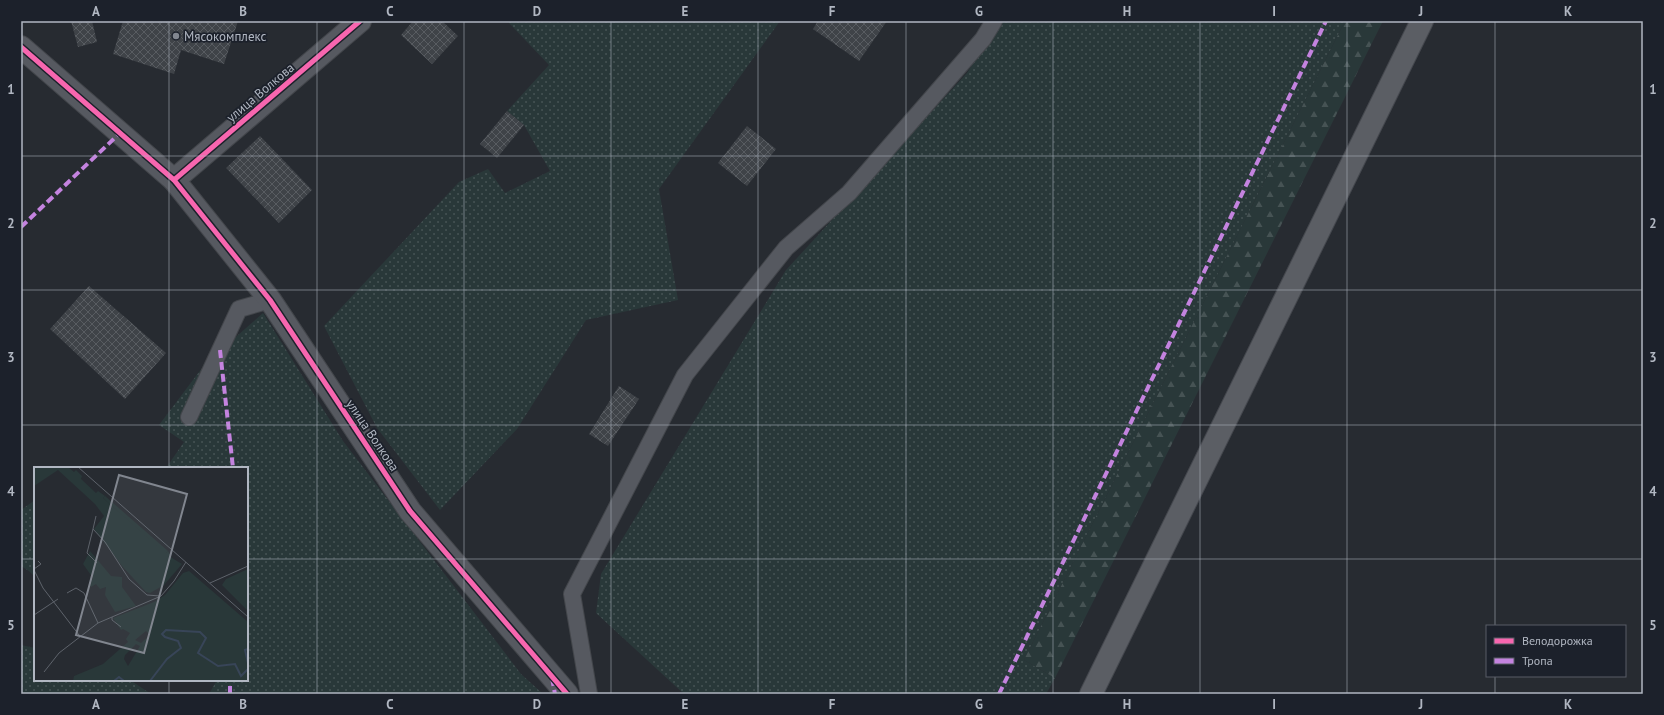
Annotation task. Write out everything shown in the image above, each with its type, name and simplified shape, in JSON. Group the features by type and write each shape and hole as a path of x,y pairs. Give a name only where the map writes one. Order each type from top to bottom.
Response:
{"main road":[{"path":"1091,694 1422,21"}],"street":[{"name":"улица Волкова","path":"174,180 360,21"},
{"name":"улица Волкова","path":"21,47 174,180 270,300 410,511 567,694"}],"lane":[{"path":"589,694 572,594 685,375 786,248 849,193 983,39 994,21"},
{"path":"189,417 239,309 270,300"}],"green space":[{"path":"510,21 780,21 659,189 678,300 586,320 517,429 440,510 377,428 324,326 459,182 488,169 505,193 550,171 524,125 507,111 549,65 509,23"},
{"path":"1000,21 1345,21 1024,660 1055,678 1046,694 684,694 596,613 601,574 786,270 967,73"},
{"path":"1345,21 1383,21 1055,678 1024,660"},
{"path":"263,313 343,441 521,674 543,694 209,694 216,681 248,681 248,467 167,467 184,442 159,425 205,364"},
{"path":"34,501 34,576 21,566 21,510"},
{"path":"21,645 34,648 34,681 132,681 151,694 21,694"}],"building":[{"path":"71,21 92,21 97,42 78,47"},
{"name":"Мясокомплекс","path":"123,21 238,21 224,64 181,50 174,74 113,54"},
{"path":"413,21 442,21 458,36 432,64 401,35"},
{"path":"818,21 887,21 859,61 813,29"},
{"path":"507,111 524,125 497,158 480,144"},
{"path":"747,126 776,149 747,186 718,163"},
{"path":"260,136 312,190 279,223 226,168"},
{"path":"89,286 166,353 125,399 50,329"},
{"path":"619,386 639,399 608,446 589,434"}],"marked path":[{"path":"999,694 1326,21"},
{"path":"21,227 120,133"},
{"path":"220,350 233,467"},
{"path":"552,678 555,694"},
{"path":"230,681 230,694"}],"cycle path":[{"path":"174,180 360,21"},
{"path":"21,47 174,180 270,300 410,511 567,694"}],"place":[{"name":"Мясокомплекс","path":"176,36"}]}
